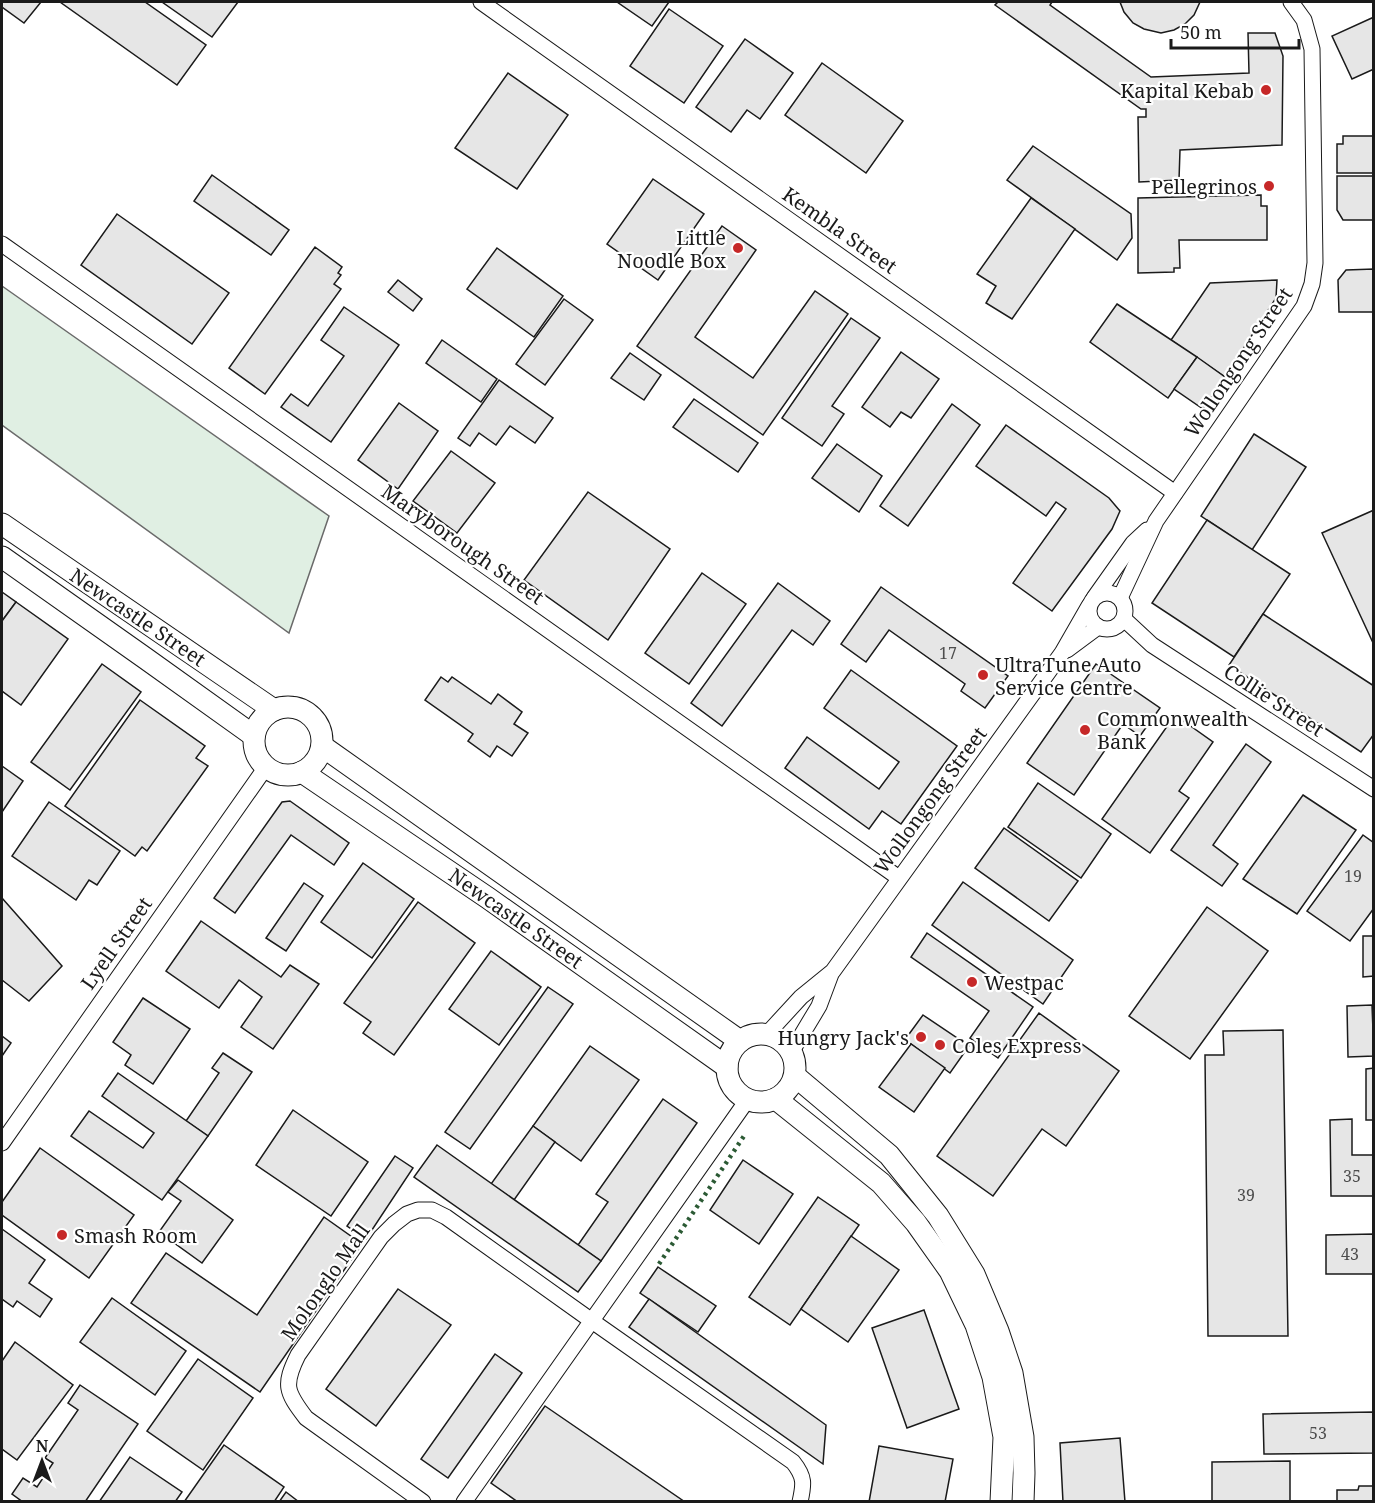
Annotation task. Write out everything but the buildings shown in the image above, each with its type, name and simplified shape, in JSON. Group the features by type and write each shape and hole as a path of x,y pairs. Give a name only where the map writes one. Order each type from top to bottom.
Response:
{"main road":[{"name":"Newcastle Street","path":"2,524 274,710"},
{"name":"Newcastle Street","path":"2,557 254,736"},
{"path":"282,707 292,707 301,709 315,720 320,728 322,746 315,762 302,772 283,775 274,772 261,762 255,750 254,736 256,728 266,714 282,707"},
{"name":"Newcastle Street","path":"322,746 740,1041"},
{"name":"Newcastle Street","path":"302,772 488,898 727,1067"},
{"path":"767,1034 781,1040 792,1051 796,1063 795,1076 791,1085 776,1099 762,1102 748,1099 737,1092 729,1080 727,1067 730,1053 740,1041 748,1036 767,1034"},
{"path":"795,1076 889,1155 938,1216 974,1274 998,1331 1012,1373 1023,1437 1023,1502"},
{"path":"776,1099 881,1184 916,1223 950,1271 976,1325 993,1377 1004,1437 1001,1502"}],"street":[{"name":"Kembla Street","path":"481,2 1175,493"},
{"name":"Wollongong Street","path":"1120,597 1156,521 1304,306 1312,284 1316,263 1312,49 1304,20 1291,2"},
{"name":"Maryborough Street","path":"2,244 899,878"},
{"name":"Wollongong Street","path":"767,1034 801,997 832,971 1062,653 1091,602 1133,543 1156,521"},
{"path":"1114,594 1120,597 1125,609 1112,625 1093,623 1090,617 1091,602 1099,595 1114,594"},
{"name":"Wollongong Street","path":"1062,653 1112,625"},
{"name":"Collie Street","path":"1112,625 1152,645 1374,789"},
{"name":"Lyell Street","path":"2,1143 266,767"},
{"name":"Wollongong Street","path":"792,1051 819,1006 832,971"},
{"path":"464,1502 748,1099"},
{"name":"Molonglo Mall","path":"423,1502 306,1418 288,1392 290,1371 298,1355 381,1237 406,1214 418,1210 432,1210 446,1217 793,1462 803,1479 800,1502"}],"green space":[{"path":"2,286 329,516 289,633 2,425"}],"hedge":[{"path":"659,1264 746,1133"}],"place":[{"name":"Kapital Kebab","path":"1266,90"},
{"name":"Pellegrinos","path":"1269,186"},
{"name":"Little Noodle Box","path":"738,248"},
{"name":"UltraTune Auto Service Centre","path":"983,675"},
{"name":"Commonwealth Bank","path":"1085,730"},
{"name":"Westpac","path":"972,982"},
{"name":"Hungry Jack's","path":"921,1037"},
{"name":"Coles Express","path":"940,1045"},
{"name":"Smash Room","path":"62,1235"}]}
